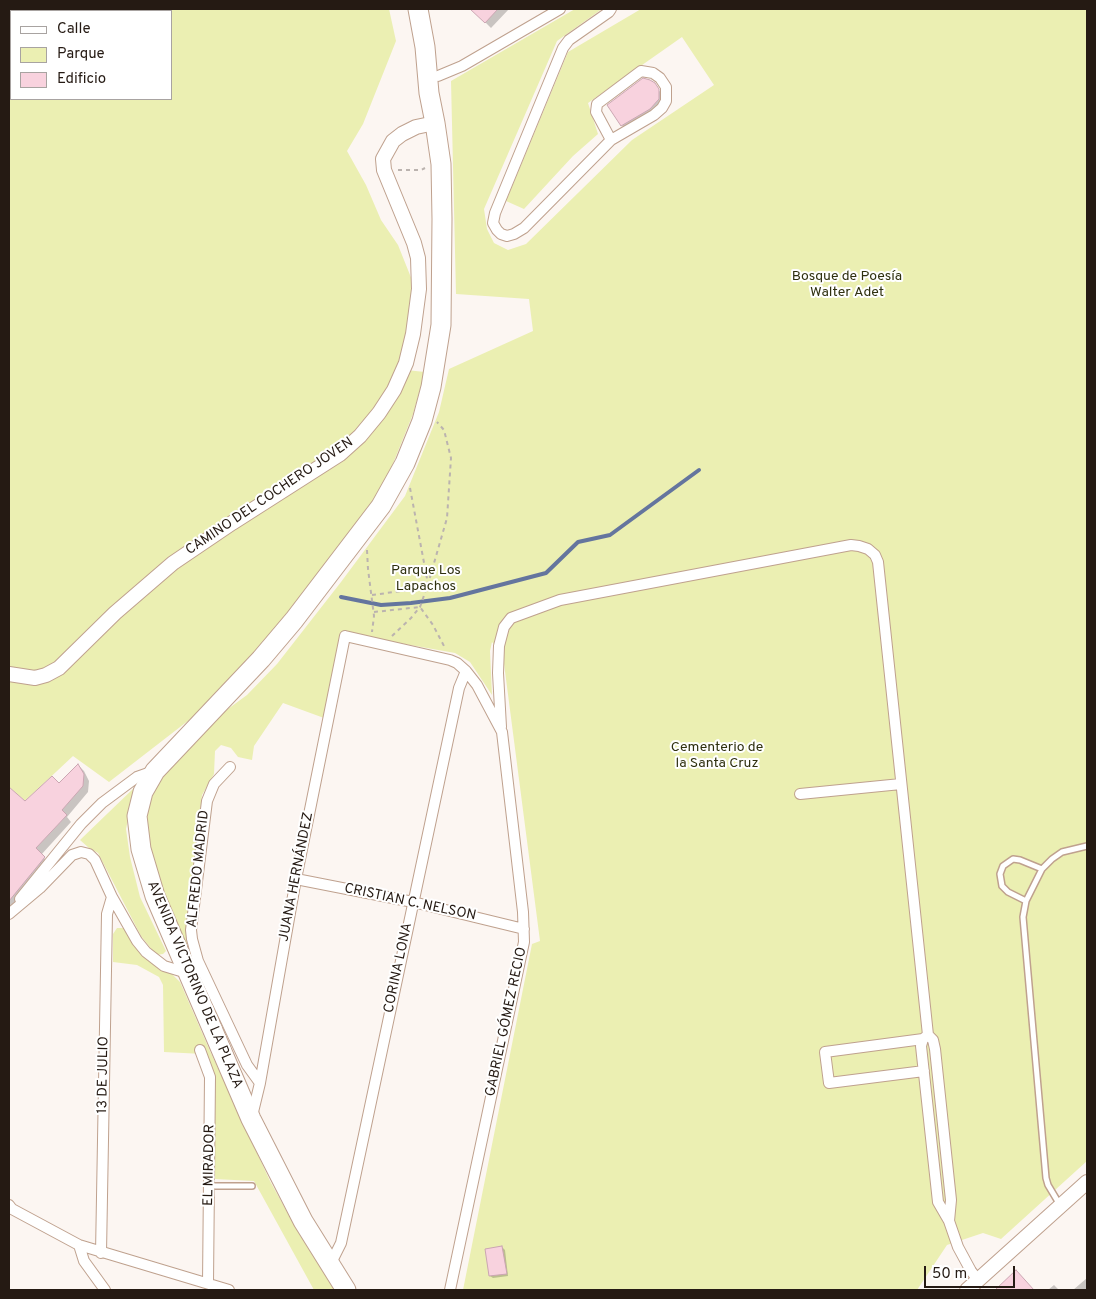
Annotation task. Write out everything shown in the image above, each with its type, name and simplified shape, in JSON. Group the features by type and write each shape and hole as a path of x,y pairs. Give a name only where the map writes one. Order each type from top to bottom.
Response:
{"highway":[{"path":"418,9 425,47 429,94 435,123"},
{"path":"431,9 440,95 435,123"},
{"name":"AVENIDA VICTORINO DE LA PLAZA","path":"346,1290 303,1220 251,1118 155,896 140,849 137,816 143,792 155,770 261,659 294,620 381,506 405,463 425,407 436,361 441,325 441,169 435,123"}],"street":[{"path":"438,76 462,66 560,9"},
{"path":"611,9 569,40 563,48 495,213 494,223 497,230 501,234 508,236 524,228 611,140 654,115 666,101 666,87 660,78 653,73 641,71 597,104 596,112 611,140"},
{"path":"384,170 383,159 393,141 416,127 435,123"},
{"name":"CAMINO DEL COCHERO JOVEN","path":"9,674 35,678 59,668 115,613 173,563 340,454 360,436 379,413 394,390 406,362 413,334 419,289 416,250 384,170"},
{"path":"502,732 498,673 500,646 504,627 511,618 560,600 851,545 868,549 875,555 878,562 926,1037 921,1046 938,1202 949,1221 958,1247 978,1280"},
{"name":"JUANA HERNÁNDEZ","path":"251,1118 260,1083 296,879 346,636 371,642"},
{"path":"371,642 450,660 458,663 466,671"},
{"name":"GABRIEL GÓMEZ RECIO","path":"450,1290 523,952 524,929 502,732 477,686 466,671"},
{"name":"CORINA LONA","path":"329,1263 333,1260 341,1243 459,688 466,671"},
{"name":"ALFREDO MADRID","path":"230,767 214,784 207,800 191,930 198,961 243,1056 260,1083"},
{"path":"9,914 81,824 102,803 137,777 155,770"},
{"path":"800,794 901,784"},
{"path":"9,914 40,888 72,855 81,852 89,854 95,860 112,897 137,941 146,952 164,966 188,973"},
{"name":"CRISTIAN C. NELSON","path":"296,879 413,902 524,929"},
{"name":"13 DE JULIO","path":"101,1253 107,914 112,897"},
{"path":"924,1071 829,1083 825,1052 926,1037 933,1040 936,1049 951,1200 949,1221"},
{"name":"EL MIRADOR","path":"200,1050 210,1077 208,1283"},
{"path":"967,1290 1087,1182"},
{"path":"9,1206 79,1245 229,1290"},
{"path":"79,1245 84,1261 105,1290"}],"lane":[{"path":"1061,1207 1046,1178 1023,917 1026,901 1042,869 1062,852 1087,846"},
{"path":"1026,901 1008,892 1002,886 1000,874 1003,866 1013,859 1042,869"},
{"path":"210,1186 252,1186"}],"path":[{"path":"384,170 421,170"},
{"path":"383,644 420,607 447,518 451,458 444,430 425,407"},
{"path":"405,463 428,584"},
{"path":"371,543 367,552 374,612 371,642"},
{"path":"372,595 409,590 428,584"},
{"path":"374,612 420,607"},
{"path":"420,607 433,625 450,660"}],"green space":[{"path":"9,9 389,9 396,41 363,124 347,151 366,185 381,220 398,245 414,285 406,370 425,372 413,414 386,481 364,516 258,653 193,717 109,782 73,756 25,801 9,787"},
{"path":"575,9 602,9 557,41 484,209 487,229 494,243 508,250 526,244 632,140 714,85 682,37 588,103 598,134 573,156 524,209 506,201 568,52 641,9 1087,9 1087,1161 1001,1239 983,1233 947,1245 917,1290 463,1290 532,944 540,941 503,656 492,642 490,651 492,695 470,662 455,653 343,633 324,718 283,703 254,746 252,760 238,757 231,748 221,745 215,751 214,774 202,795 187,929 187,951 162,894 145,845 143,818 151,792 164,767 217,717 247,695 277,664 405,496 439,412 449,369 533,331 529,299 456,294 451,81"},
{"path":"135,787 126,829 130,857 140,897 166,951 163,954 156,955 141,936 98,853 80,840"},
{"path":"117,928 127,930 180,982 270,1181 298,1232 335,1290 314,1290 254,1181 214,1179 203,1054 164,1052 163,985 159,977 137,965 113,962 113,934"}],"building":[{"path":"470,9 498,9 485,23"},
{"path":"643,78 655,83 659,89 659,99 650,109 621,126 607,105"},
{"path":"78,764 84,774 83,786 62,810 67,815 36,848 45,857 9,901 9,787 25,801 52,776 59,783"},
{"path":"502,1246 507,1274 489,1276 485,1249"},
{"path":"1016,1270 1034,1290 995,1290"}],"waterway":[{"path":"341,597 381,605 411,603 450,598 546,573 578,542 610,535 699,470"}],"park label":[{"name":"Bosque de Poesía Walter Adet","path":"847,286"},
{"name":"Parque Los Lapachos","path":"426,580"},
{"name":"Cementerio de la Santa Cruz","path":"717,756"}]}
